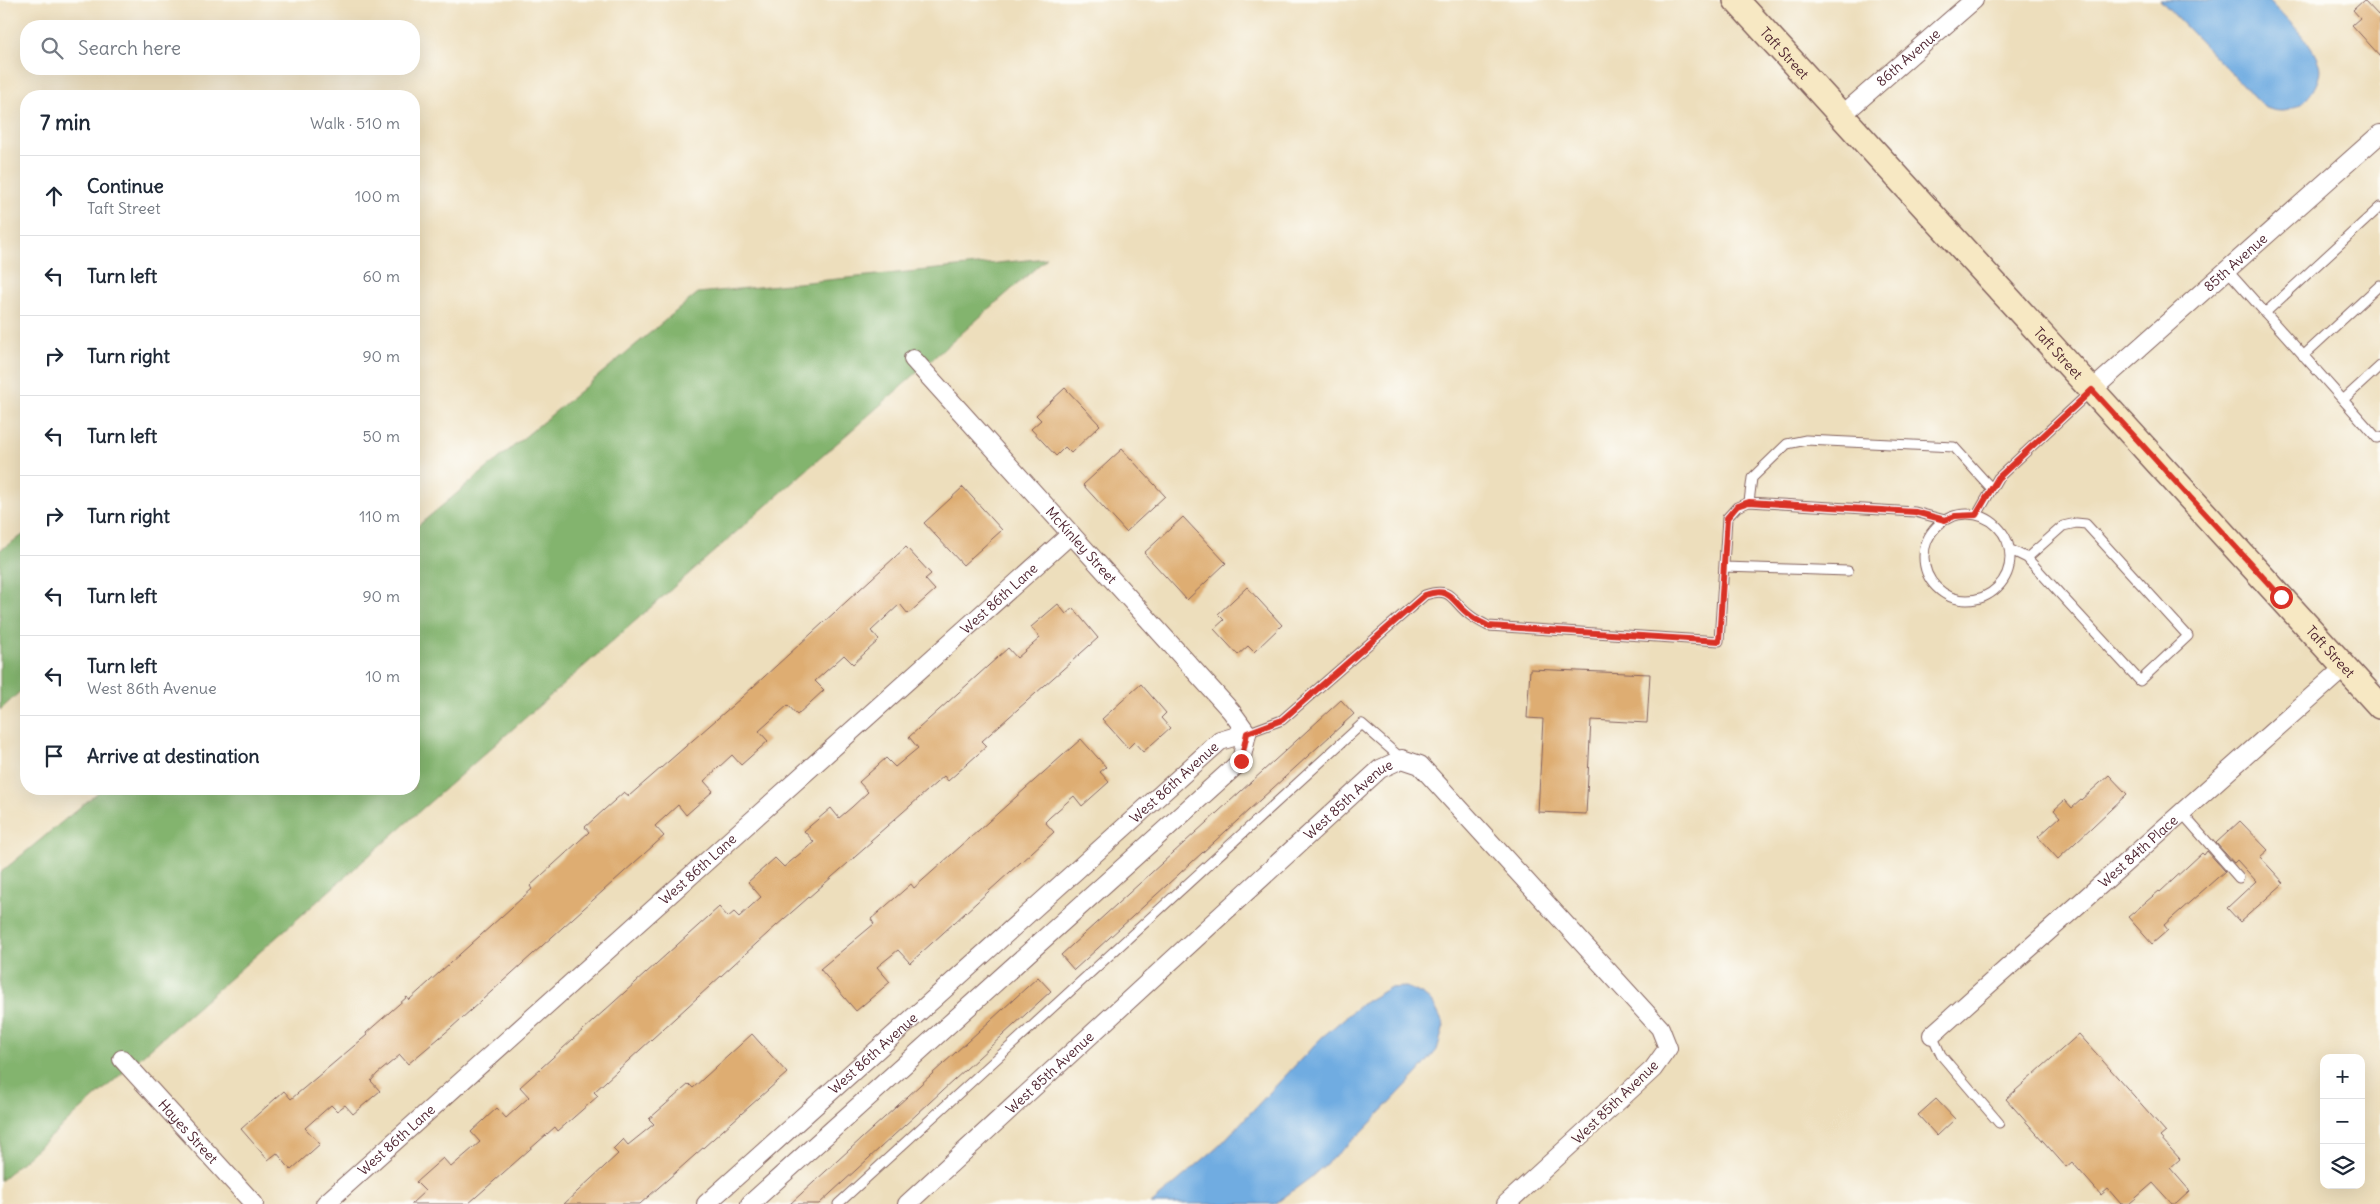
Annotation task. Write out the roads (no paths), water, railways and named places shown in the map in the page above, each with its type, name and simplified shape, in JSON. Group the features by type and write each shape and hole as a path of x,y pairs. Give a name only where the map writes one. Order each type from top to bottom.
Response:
{"main road":[{"name":"Taft Street","path":"1736,0 2380,706"}],"street":[{"name":"86th Avenue","path":"1842,116 1974,0"},
{"name":"85th Avenue","path":"2092,390 2227,270 2378,140"},
{"name":"McKinley Street","path":"913,359 1231,711 1247,733"},
{"name":"West 86th Lane","path":"325,1204 1071,534"},
{"name":"West 84th Place","path":"1932,1034 2345,667"},
{"name":"West 86th Avenue","path":"706,1204 1220,741 1247,733 1241,761 750,1204"},
{"name":"West 85th Avenue","path":"907,1204 1380,769 1402,759 1420,765 1660,1028 1668,1048 1653,1069 1506,1204"},
{"name":"Hayes Street","path":"122,1059 254,1204"}],"lane":[{"path":"2265,313 2380,207"},
{"path":"2227,270 2377,438 2380,437"},
{"path":"2303,356 2380,285"},
{"path":"2343,400 2380,366"},
{"path":"1976,515 1998,478 2092,390"},
{"path":"1749,502 1752,478 1788,444 1806,440 1954,447 1992,488"},
{"path":"1247,733 1282,720 1425,595 1438,590 1451,595 1470,616 1488,626 1719,641 1727,518 1737,506 1749,502 1915,512 1945,520"},
{"path":"1960,515 1976,515 1998,527 2006,538 2010,549 2010,564 2005,578 1997,589 1984,597 1970,601 1949,596 1932,584 1925,571 1924,556 1926,542 1934,530 1945,520 1960,515"},
{"path":"2010,549 2027,558 2140,681 2188,636 2086,524 2063,526 2027,558"},
{"path":"1724,567 1848,571"},
{"path":"838,1204 1362,724 1402,759"},
{"path":"2181,812 2239,878"},
{"path":"1932,1034 1941,1055 1999,1123"}],"water":[{"path":"2160,0 2269,0 2297,30 2310,47 2319,64 2318,79 2310,95 2298,106 2289,110 2280,111 2264,107"},
{"path":"1406,987 1426,997 1437,1011 1444,1026 1437,1050 1418,1073 1360,1134 1310,1178 1275,1204 1151,1204 1220,1145 1321,1038 1360,1005 1389,988"}]}
